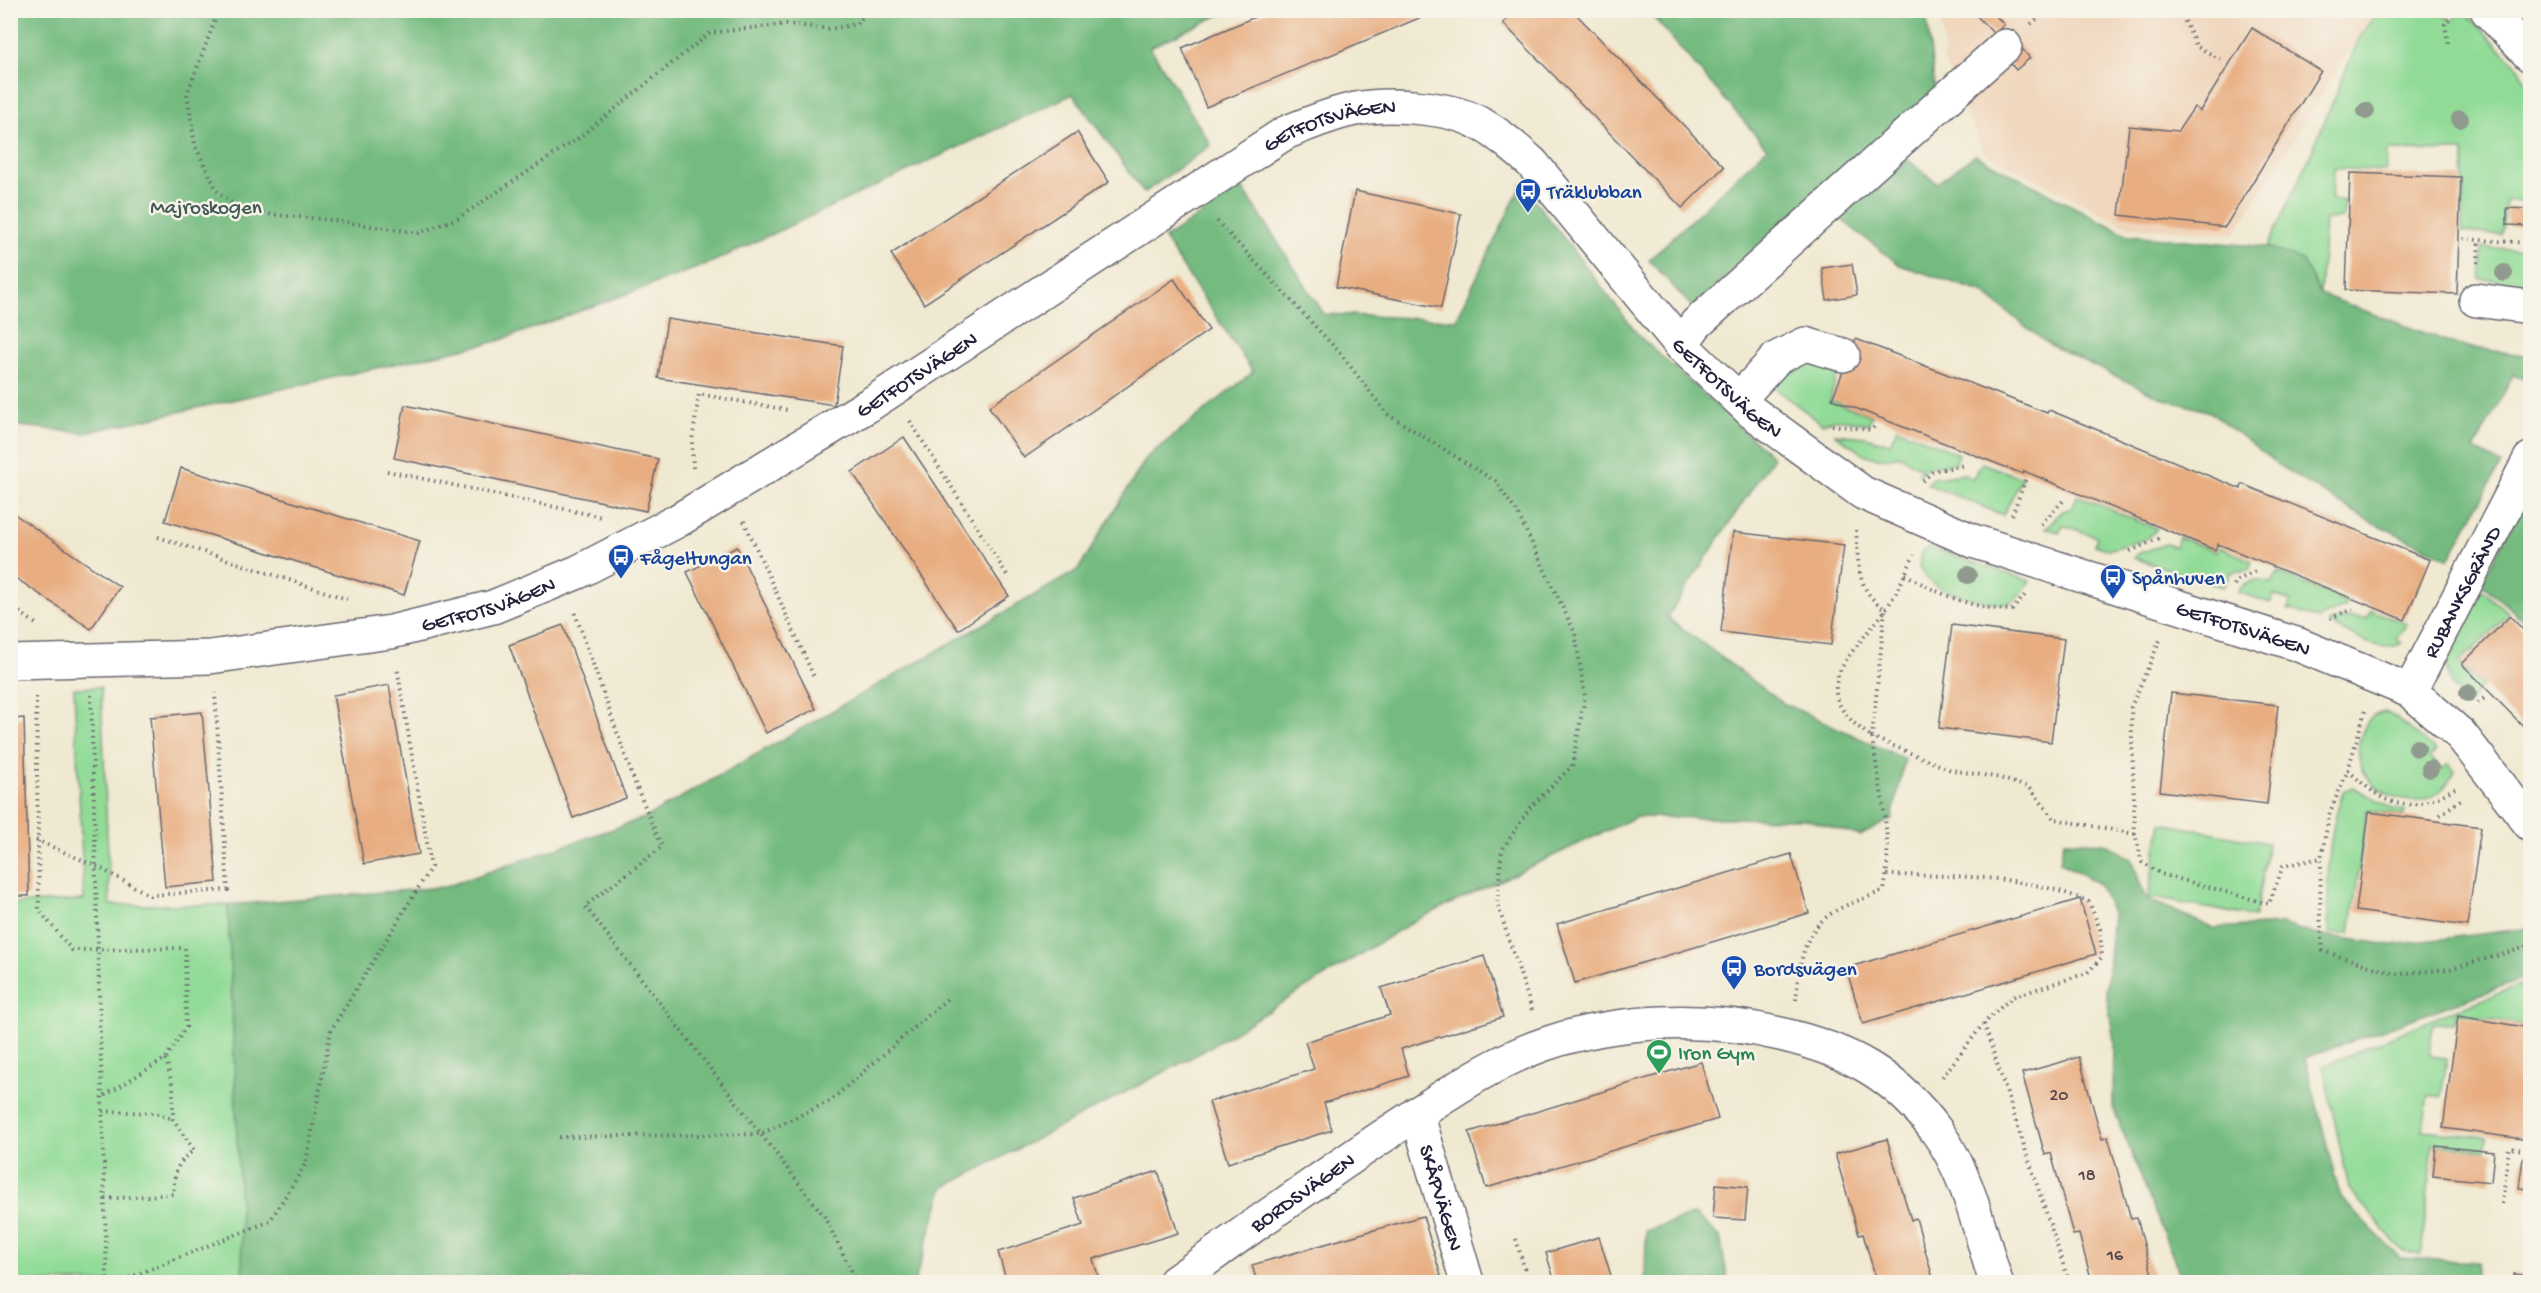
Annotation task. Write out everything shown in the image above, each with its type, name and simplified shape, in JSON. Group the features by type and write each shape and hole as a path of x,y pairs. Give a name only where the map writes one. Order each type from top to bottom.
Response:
{"street":[{"path":"2487,10 2530,55"},
{"path":"1681,345 1696,324 2005,46"},
{"name":"GETFOTSVÄGEN","path":"23,662 210,657 391,632 493,606 578,572 677,521 872,403 1286,133 1329,114 1367,105 1402,105 1448,111 1476,122 1502,138 1532,163 1681,345 1752,412 1863,493 1973,541 2299,645 2410,691 2461,735 2530,824"},
{"path":"2476,300 2530,307"},
{"path":"1738,399 1777,358 1805,344 1843,355"},
{"name":"RUBANKSGRÄND","path":"2410,691 2530,459"},
{"name":"BORDSVÄGEN","path":"1175,1282 1355,1154 1480,1073 1544,1045 1602,1029 1658,1024 1711,1024 1761,1029 1825,1045 1862,1062 1893,1083 1940,1136 1961,1175 1996,1282"},
{"name":"SKÅPVÄGEN","path":"1417,1113 1467,1282"}],"path":[{"path":"219,10 187,94 195,145 218,193 245,212 331,220 419,233 458,218 577,139 710,33 786,24 831,29 856,24 870,10"},
{"path":"2180,10 2196,46 2220,59"},
{"path":"2448,43 2445,24 2454,10"},
{"path":"1192,195 1340,353 1387,414 1495,481 1518,514 1575,633 1585,697 1572,766 1529,809 1502,850 1497,903 1544,1045"},
{"path":"2463,239 2530,243"},
{"path":"693,470 692,441 699,394 782,409"},
{"path":"909,420 1007,575"},
{"path":"1840,425 1871,430 1876,425"},
{"path":"1918,486 1933,471 1966,465"},
{"path":"387,471 606,518"},
{"path":"2009,522 2027,476"},
{"path":"2034,531 2063,501"},
{"path":"739,511 815,679"},
{"path":"1931,522 1885,609 1843,660 1836,689 1839,707 1852,723 1872,737 1951,770 2000,778 2030,788 2054,819 2135,834"},
{"path":"1856,525 1862,586 1872,601 1885,609"},
{"path":"158,537 349,600"},
{"path":"2127,553 2160,538"},
{"path":"2230,594 2236,581 2258,570"},
{"path":"1905,574 1934,591 1988,609 2012,610 2033,587"},
{"path":"2176,606 2131,706 2135,834 2142,862 2161,874 2269,903 2283,866 2321,858"},
{"path":"1792,1037 1800,960 1810,935 1832,913 1884,890 1887,875 1887,841 1872,737 1885,609"},
{"path":"2323,621 2353,609"},
{"path":"574,610 635,783 662,846 585,906 824,1216 857,1282"},
{"path":"118,1282 270,1221 306,1163 331,1030 431,867 391,632"},
{"path":"90,660 98,867 107,1282"},
{"path":"23,662 39,910 72,950 185,948 186,1027 166,1058 103,1096"},
{"path":"2367,708 2348,770 2330,812 2321,858 2320,914 2323,951 2396,974 2450,969 2530,946"},
{"path":"36,840 98,867 150,895 228,890 217,713"},
{"path":"2348,770 2373,794 2393,802 2411,805 2433,801 2462,784"},
{"path":"2440,815 2469,795"},
{"path":"1887,875 1986,877 2065,891 2089,902 2100,929 2102,957 2086,973 2012,997 1984,1023 1918,1109"},
{"path":"559,1137 761,1134 830,1101 948,998"},
{"path":"1984,1023 2068,1282"},
{"path":"105,1199 173,1194 175,1173 181,1160 194,1150 173,1119 173,1089 166,1058"},
{"path":"103,1111 155,1113 173,1119"},
{"path":"2502,1204 2509,1148 2530,1151"},
{"path":"1516,1239 1528,1282"}],"shaded area":[{"path":"1941,11 2375,11 2234,234 2128,227 1984,153 1944,62"}],"green space":[{"name":"Majroskogen","path":"11,10 1228,11 1150,47 1211,145 1144,193 1073,94 708,264 498,341 84,433 11,425"},
{"path":"1648,11 1926,11 1935,91 1692,307 1649,260 1767,148"},
{"path":"2379,11 2437,11 2453,21 2461,11 2464,11 2517,66 2530,90 2530,201 2506,200 2502,235 2462,232 2464,151 2387,150 2386,171 2334,168 2331,199 2345,201 2343,218 2325,219 2320,294 2302,260 2267,247 2308,161 2359,38"},
{"path":"1975,155 2128,235 2267,247 2302,260 2320,294 2460,346 2530,356 2530,382 2514,374 2474,449 2501,464 2449,559 2366,519 2278,465 2210,412 2162,398 2048,344 1982,292 1900,265 1834,214 1908,160 1937,183"},
{"path":"1522,184 1640,337 1773,457 1667,617 1783,703 1905,759 1892,819 1860,836 1806,819 1636,817 1414,921 1202,1052 943,1188 915,1282 822,1282 819,1279 243,1282 228,905 445,887 647,817 1078,570 1147,457 1253,372 1164,239 1242,187 1324,314 1456,320"},
{"path":"2483,247 2530,251 2530,284 2480,279"},
{"path":"1810,357 1839,368 1830,400 1872,416 1868,424 1838,420 1822,424 1770,384 1780,370"},
{"path":"1897,428 1959,454 1955,463 1928,467 1918,474 1921,468 1899,455 1889,458 1872,457 1834,434 1866,437 1890,444"},
{"path":"1982,463 2022,478 2003,515 1927,484 1933,478 1965,474 1972,479"},
{"path":"2530,491 2530,626 2481,583"},
{"path":"2077,496 2157,529 2146,539 2108,550 2095,545 2097,537 2063,525 2059,532 2046,528 2063,511 2072,508"},
{"path":"2179,537 2217,552 2219,547 2252,561 2249,570 2231,572 2223,587 2134,558 2137,554 2166,544 2175,547"},
{"path":"1928,547 2030,581 2018,598 2007,603 1979,600 1956,593 1930,582 1919,566 1921,553"},
{"path":"2278,572 2347,602 2346,606 2319,619 2288,609 2291,601 2274,595 2270,603 2238,592 2248,582 2272,583"},
{"path":"2481,589 2509,614 2459,663 2482,686 2469,705 2451,685 2445,662"},
{"path":"2371,610 2407,624 2396,639 2402,643 2384,647 2375,645 2329,623 2341,618 2367,618"},
{"path":"101,687 110,905 228,905 243,1282 11,1282 11,904 84,900 74,688"},
{"path":"2385,712 2395,717 2436,751 2430,757 2442,769 2448,764 2455,772 2435,795 2425,799 2410,800 2396,797 2373,784 2365,773 2360,761 2359,748 2362,733 2370,719"},
{"path":"2353,787 2393,809 2405,809 2404,815 2367,811 2350,933 2329,933 2328,879 2331,842 2344,791"},
{"path":"2161,823 2268,843 2255,917 2148,897"},
{"path":"2064,841 2104,843 2132,859 2145,898 2213,928 2281,924 2314,934 2391,945 2530,928 2530,976 2305,1058 2340,1197 2400,1258 2478,1262 2476,1282 2183,1282 2113,1107 2114,1040 2106,992 2113,915 2099,884 2060,862"},
{"path":"2530,981 2530,1026 2457,1013 2454,1024 2433,1023 2429,1056 2447,1058 2441,1097 2428,1095 2423,1130 2487,1137 2485,1150 2433,1144 2421,1254 2402,1251 2349,1189 2323,1066 2437,1017"},
{"path":"1695,1214 1720,1237 1728,1282 1645,1282 1646,1231"}],"building":[{"path":"1271,10 1436,11 1206,107 1182,48"},
{"path":"1517,10 1572,10 1724,167 1682,208 1503,23"},
{"path":"1977,10 1991,10 2004,25 1994,34 1974,13"},
{"path":"2252,28 2321,71 2225,227 2119,215 2129,126 2178,131 2194,107 2200,111"},
{"path":"2018,44 2030,58 2016,70 2004,56"},
{"path":"1077,132 1109,182 924,304 891,254"},
{"path":"2350,173 2461,177 2457,294 2346,290"},
{"path":"1355,191 1461,214 1441,308 1336,287"},
{"path":"2507,208 2530,209 2530,226 2507,225"},
{"path":"1852,264 1857,295 1827,300 1822,268"},
{"path":"1174,279 1209,330 1024,458 989,407"},
{"path":"667,319 843,346 834,405 658,378"},
{"path":"1856,339 2047,413 2049,410 2241,489 2242,484 2430,560 2405,620 2218,544 2215,550 2024,471 2023,474 1832,399"},
{"path":"405,405 658,459 646,511 394,458"},
{"path":"904,437 1009,596 958,630 852,472"},
{"path":"181,468 420,541 404,595 165,521"},
{"path":"10,511 120,587 91,629 10,574"},
{"path":"1733,532 1844,545 1831,645 1721,632"},
{"path":"737,547 816,709 766,733 687,572"},
{"path":"2510,616 2530,637 2530,733 2462,664"},
{"path":"563,625 626,798 573,818 509,645"},
{"path":"1952,625 2064,639 2051,742 1939,728"},
{"path":"389,685 419,854 364,864 333,695"},
{"path":"2171,693 2278,705 2267,804 2160,791"},
{"path":"202,712 217,882 165,887 150,717"},
{"path":"24,718 29,896 10,896 10,719"},
{"path":"2369,812 2481,827 2467,926 2356,911"},
{"path":"1791,854 1809,913 1575,983 1557,924"},
{"path":"2080,899 2096,954 1863,1024 1846,968"},
{"path":"1484,956 1503,1017 1401,1049 1409,1076 1324,1103 1332,1130 1228,1163 1209,1102 1314,1069 1305,1042 1390,1015 1381,988"},
{"path":"2458,1016 2530,1028 2530,1140 2443,1128"},
{"path":"2079,1057 2102,1139 2108,1137 2131,1219 2137,1218 2154,1282 2092,1282 2079,1234 2073,1235 2051,1153 2045,1155 2022,1073"},
{"path":"1701,1062 1718,1119 1486,1188 1469,1132"},
{"path":"1887,1139 1911,1220 1916,1218 1934,1282 1877,1282 1863,1234 1859,1235 1835,1154"},
{"path":"2436,1146 2494,1152 2491,1182 2433,1176"},
{"path":"2523,1158 2530,1159 2530,1189 2519,1188"},
{"path":"1158,1171 1178,1233 1093,1259 1100,1282 996,1282 1006,1279 998,1252 1083,1225 1074,1198"},
{"path":"1716,1184 1748,1187 1745,1220 1713,1218"},
{"path":"1423,1216 1441,1276 1420,1282 1257,1282 1252,1265"},
{"path":"1599,1237 1613,1282 1555,1282 1546,1253"},
{"path":"2514,1274 2530,1276 2530,1282 2513,1282"}],"place":[{"name":"Träklubban","path":"1528,214"},
{"name":"Fågeltungan","path":"621,580"},
{"name":"Spånhuven","path":"2113,600"},
{"name":"Bordsvägen","path":"1734,991"},
{"name":"Iron Gym","path":"1659,1075"}]}
